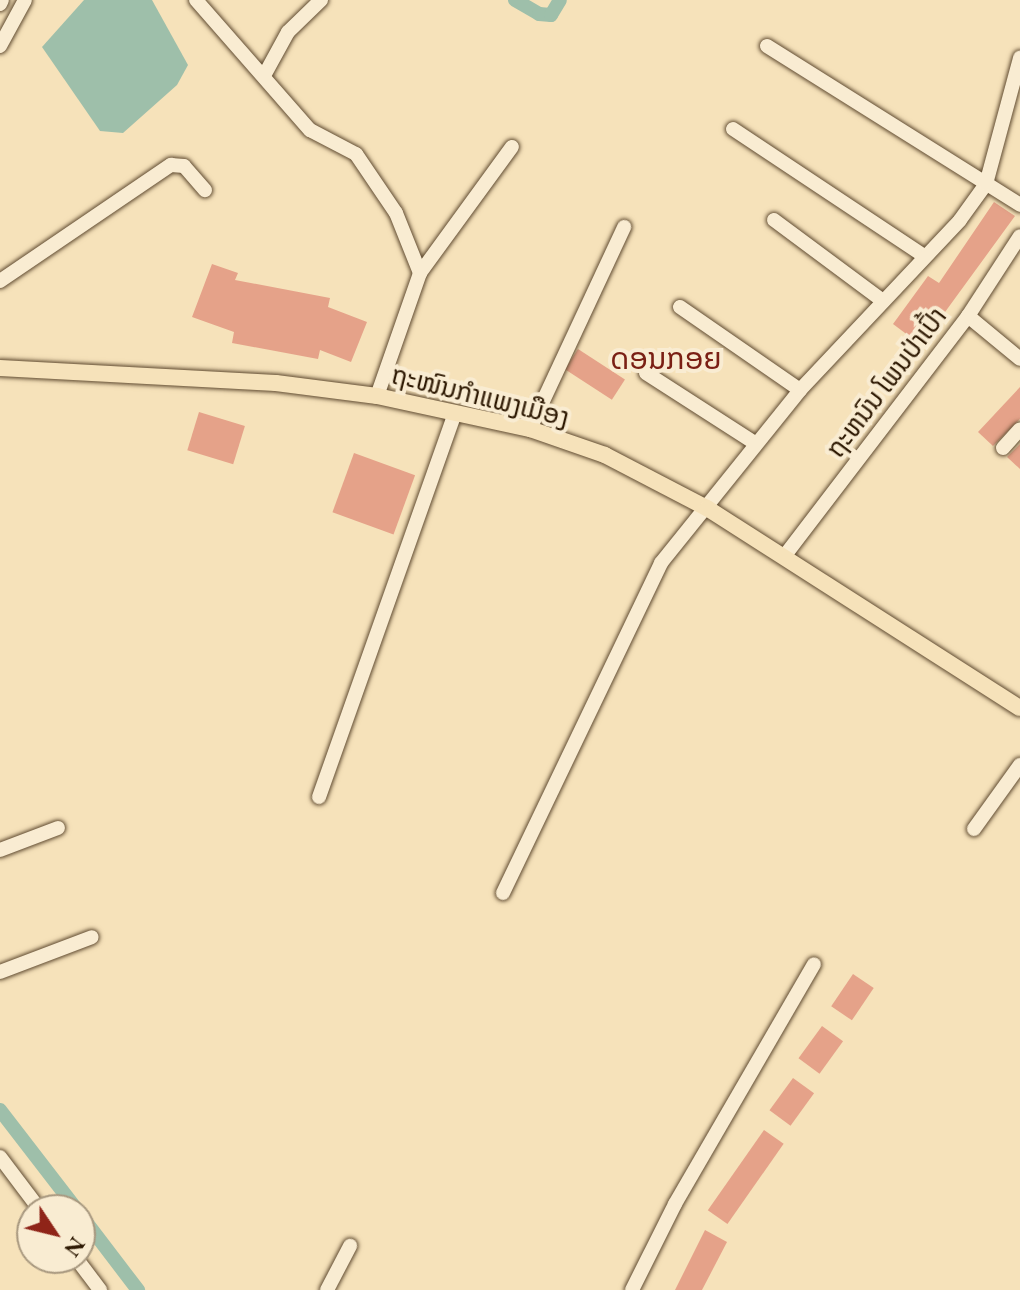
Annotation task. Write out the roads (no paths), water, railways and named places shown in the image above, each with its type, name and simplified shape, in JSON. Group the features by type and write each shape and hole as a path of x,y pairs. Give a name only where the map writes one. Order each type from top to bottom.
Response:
{"main road":[{"name":"ຖະໜົນກຳແພງເມືອງ","path":"0,368 218,378 377,396 530,429 605,455 707,508 786,554 1020,708"}],"street":[{"path":"0,46 25,0"},
{"path":"196,0 265,74 310,130 348,147 374,177 414,248 420,273"},
{"path":"265,74 288,32 321,0"},
{"path":"767,46 1020,205"},
{"path":"503,893 661,563 800,390 986,184 1020,58"},
{"path":"733,129 924,256"},
{"path":"377,396 420,273 512,147"},
{"path":"0,281 171,165 184,166 205,190"},
{"path":"774,220 883,301"},
{"path":"530,429 624,227"},
{"name":"ຖະຫນົນ ໂພນປ່າເປົ້າ","path":"786,554 968,316 1020,236"},
{"path":"680,307 800,390"},
{"path":"968,316 1020,359"},
{"path":"646,373 756,444"},
{"path":"319,797 455,412"},
{"path":"1003,448 1020,429"},
{"path":"974,829 1020,765"},
{"path":"0,850 58,828"},
{"path":"0,972 92,937"},
{"path":"632,1290 675,1204 814,964"},
{"path":"0,1157 28,1194"},
{"path":"327,1290 350,1246"}],"waterway":[{"path":"515,0 539,14 551,15 560,0"},
{"path":"0,1110 65,1194"},
{"path":"96,1235 138,1290"}],"district":[{"name":"ດອນກອຍ","path":"666,359"}]}
